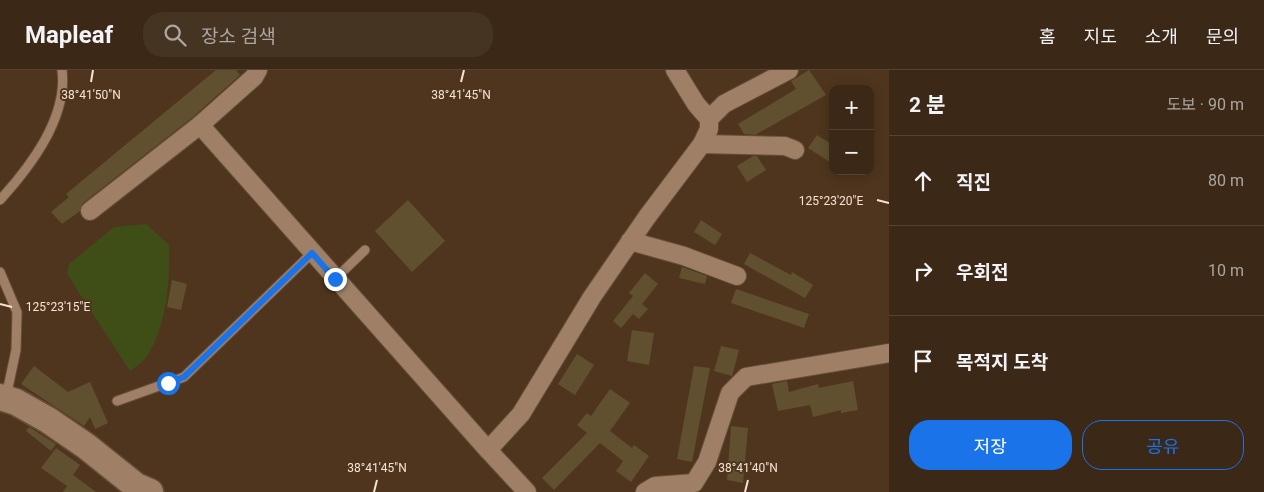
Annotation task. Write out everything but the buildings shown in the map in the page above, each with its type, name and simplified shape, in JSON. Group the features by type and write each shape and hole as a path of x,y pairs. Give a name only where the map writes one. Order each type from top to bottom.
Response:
{"street":[{"path":"90,212 200,125 254,76 258,70"},
{"path":"488,450 521,414 592,297 630,241 702,144 709,128 709,120 696,104 675,70"},
{"path":"709,120 724,104 788,70"},
{"path":"200,125 335,279 527,492"},
{"path":"702,144 785,146 795,150"},
{"path":"630,241 684,256 737,276"},
{"path":"645,492 655,486 694,483 707,462 730,393 746,377 889,353"},
{"path":"3,398 16,402 48,420 86,446 136,486 150,492"}],"lane":[{"path":"0,200 37,156 52,123 64,86 62,70"},
{"path":"335,279 365,250"},
{"path":"117,401 184,377 312,253"},
{"path":"0,272 17,312 16,350 3,398"}],"green space":[{"path":"146,224 169,245 168,287 163,316 154,343 140,364 130,371 67,274 69,264 114,227"}],"route":[{"path":"168,383 184,377 312,253 335,279"}]}
